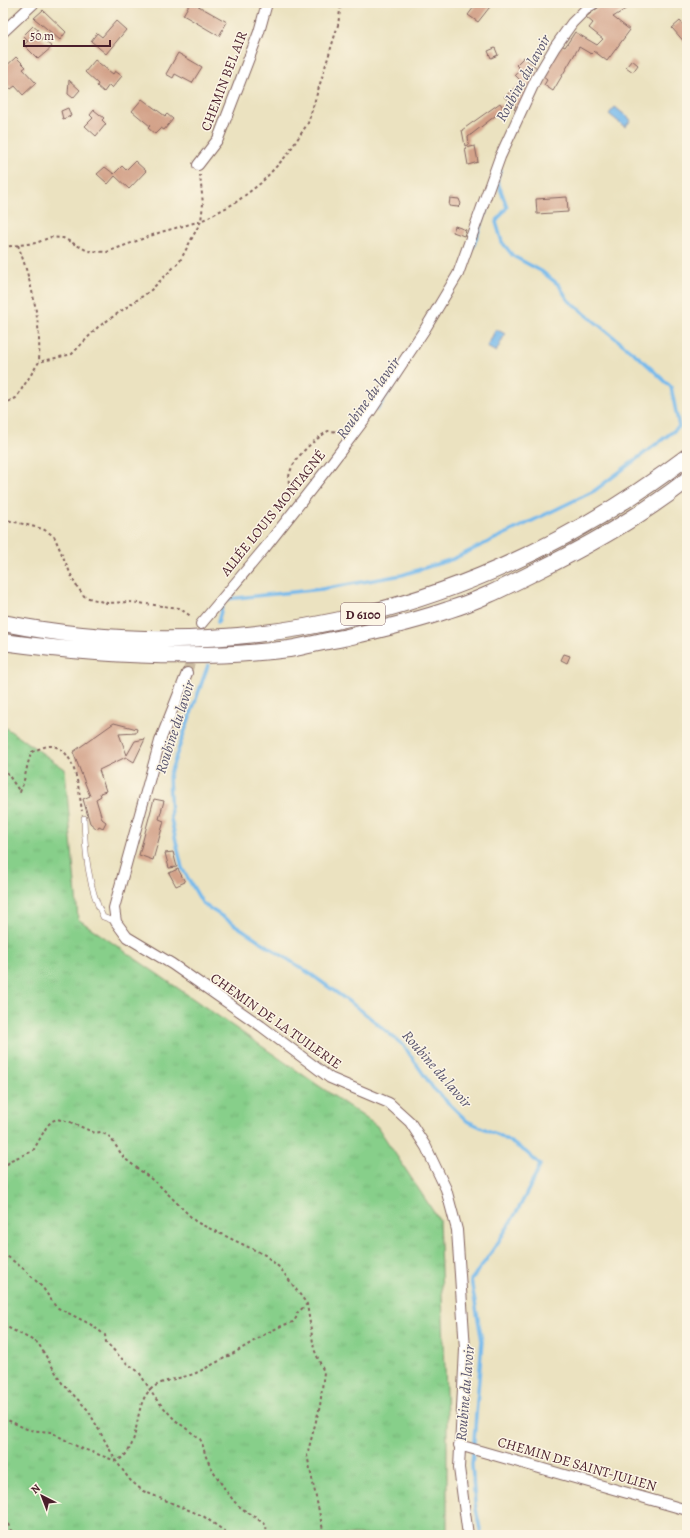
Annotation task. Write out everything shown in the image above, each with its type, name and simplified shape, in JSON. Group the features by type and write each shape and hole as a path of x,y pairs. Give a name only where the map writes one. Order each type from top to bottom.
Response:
{"main road":[{"name":"D 6100","path":"3,622 86,635 145,639 270,632 380,611 434,595 542,550 637,494 687,457"},
{"name":"D 6100","path":"3,642 62,650 152,655 201,655 290,649 386,628 450,610 503,588 622,526 687,480"}],"street":[{"name":"CHEMIN BEL AIR","path":"198,165 218,139 259,32 267,3"},
{"name":"ALLÉE LOUIS MONTAGNÉ","path":"201,624 264,549 370,412 425,329 458,274 500,157 536,80 555,47 572,23 588,7 595,3"},
{"path":"3,32 29,5"},
{"path":"116,922 114,908 160,741 187,673"},
{"name":"CHEMIN DE LA TUILERIE","path":"116,922 127,937 172,964 261,1026 330,1078 389,1103 410,1122 426,1147 446,1189 457,1230 465,1349 462,1446 459,1468 468,1535"},
{"name":"CHEMIN DE SAINT-JULIEN","path":"462,1446 687,1510"}],"lane":[{"path":"84,818 85,855 96,901 103,917 116,922"}],"path":[{"path":"3,247 36,243 51,237 63,238 88,251 107,252 161,232 201,222 235,203 261,183 287,155 308,123 338,25 341,3"},
{"path":"39,362 72,354 98,327 150,291 180,261 201,222 203,189 198,165"},
{"path":"3,404 16,398 39,362 40,337 36,303 28,273 18,246"},
{"path":"300,503 291,490 288,476 296,461 311,443 328,431 338,430 352,435"},
{"path":"3,519 43,529 54,536 75,584 85,596 107,603 130,602 179,608 201,624"},
{"path":"3,767 20,792 26,776 27,762 32,752 48,746 58,747 70,759 78,782 84,818"},
{"path":"3,1169 11,1160 33,1151 52,1121 57,1120 70,1122 95,1133 100,1132 110,1137 124,1158 158,1186 196,1222 265,1255 280,1268 307,1304 314,1349 324,1372 320,1406 307,1455 323,1530 319,1535"},
{"path":"3,1253 25,1270 43,1288 56,1307 90,1324 105,1335 106,1342 124,1361 139,1372 155,1398 175,1420 200,1440 203,1444 207,1459 234,1501 241,1508 254,1515 266,1525 267,1535"},
{"path":"3,1418 29,1430 51,1432 78,1447 116,1461 123,1458 128,1453 133,1443 143,1402 150,1389 165,1382 194,1374 254,1340 292,1322 296,1318 297,1314 307,1304"},
{"path":"3,1325 38,1343 62,1383 88,1410 116,1461 130,1480 143,1490 203,1516 230,1535"},
{"path":"3,1513 11,1531 24,1535"}],"green space":[{"path":"3,726 65,769 78,919 377,1126 439,1220 447,1417 447,1535 3,1535"}],"water":[{"path":"615,107 631,120 625,127 609,114"},
{"path":"496,329 505,334 496,352 487,347"}],"building":[{"path":"190,3 193,3 227,22 219,36 183,15"},
{"path":"477,3 493,3 478,22 468,15"},
{"path":"604,3 635,3 613,17 630,30 607,61 594,51 591,54 579,47 553,91 544,85 547,80 542,76 561,45 565,47 575,32 597,45 603,39 589,28 593,23 586,17"},
{"path":"43,10 66,32 60,40 34,18"},
{"path":"116,21 126,30 106,54 91,41 97,33 102,37"},
{"path":"680,21 687,29 687,45 672,28"},
{"path":"33,26 38,30 35,33 52,47 38,59 24,45 28,41 23,36"},
{"path":"495,48 498,55 491,58 488,51"},
{"path":"178,53 202,67 192,83 175,74 173,78 166,74"},
{"path":"16,57 26,67 23,69 36,83 23,95 15,86 11,89 3,80 3,69"},
{"path":"524,57 538,69 518,112 514,109 516,106 504,97 522,82 515,75 520,69 516,65"},
{"path":"95,60 113,74 115,71 122,76 112,88 109,85 104,92 85,72"},
{"path":"632,60 638,65 633,72 626,67"},
{"path":"69,80 80,90 73,98 68,94"},
{"path":"142,99 165,116 167,114 173,119 164,130 161,128 155,134 148,128 150,126 132,111"},
{"path":"500,103 504,109 468,137 469,144 465,146 462,130"},
{"path":"68,108 71,116 63,119 61,111"},
{"path":"94,110 104,118 102,120 106,124 96,136 85,126 93,118 90,115"},
{"path":"475,146 478,162 468,165 465,148"},
{"path":"135,161 146,171 129,189 115,176 108,184 97,174 105,167 114,174 122,166 126,170"},
{"path":"567,197 568,212 537,214 536,199"},
{"path":"450,198 459,199 461,204 458,207 449,206"},
{"path":"455,226 466,230 464,236 453,232"},
{"path":"564,654 570,656 567,663 561,660"},
{"path":"114,723 137,729 136,733 119,734 127,755 135,741 145,739 134,762 126,757 99,770 106,791 100,793 101,796 96,799 102,819 106,822 103,828 99,826 97,829 90,823 83,799 90,796 73,752"},
{"path":"154,799 164,801 159,819 164,821 153,860 139,855"},
{"path":"173,852 177,867 169,868 165,853"},
{"path":"178,869 185,882 176,886 169,873"}],"waterway":[{"name":"Roubine du lavoir","path":"473,247 500,171"},
{"path":"227,599 322,589 402,575 453,559 594,491 679,427 671,387 641,359 568,300 559,285 541,271 513,256 502,242 496,222 507,207 497,180"},
{"name":"Roubine du lavoir","path":"377,410 399,377"},
{"name":"Roubine du lavoir","path":"218,622 223,604"},
{"name":"Roubine du lavoir","path":"208,665 169,776 171,819 182,868 203,904 312,975 362,1011 404,1046 433,1088 467,1121 501,1136 526,1152 540,1165 526,1196 509,1225 471,1280 482,1341 472,1465 475,1503 481,1535"}],"tunnel":[{"path":"187,673 199,634"}]}
